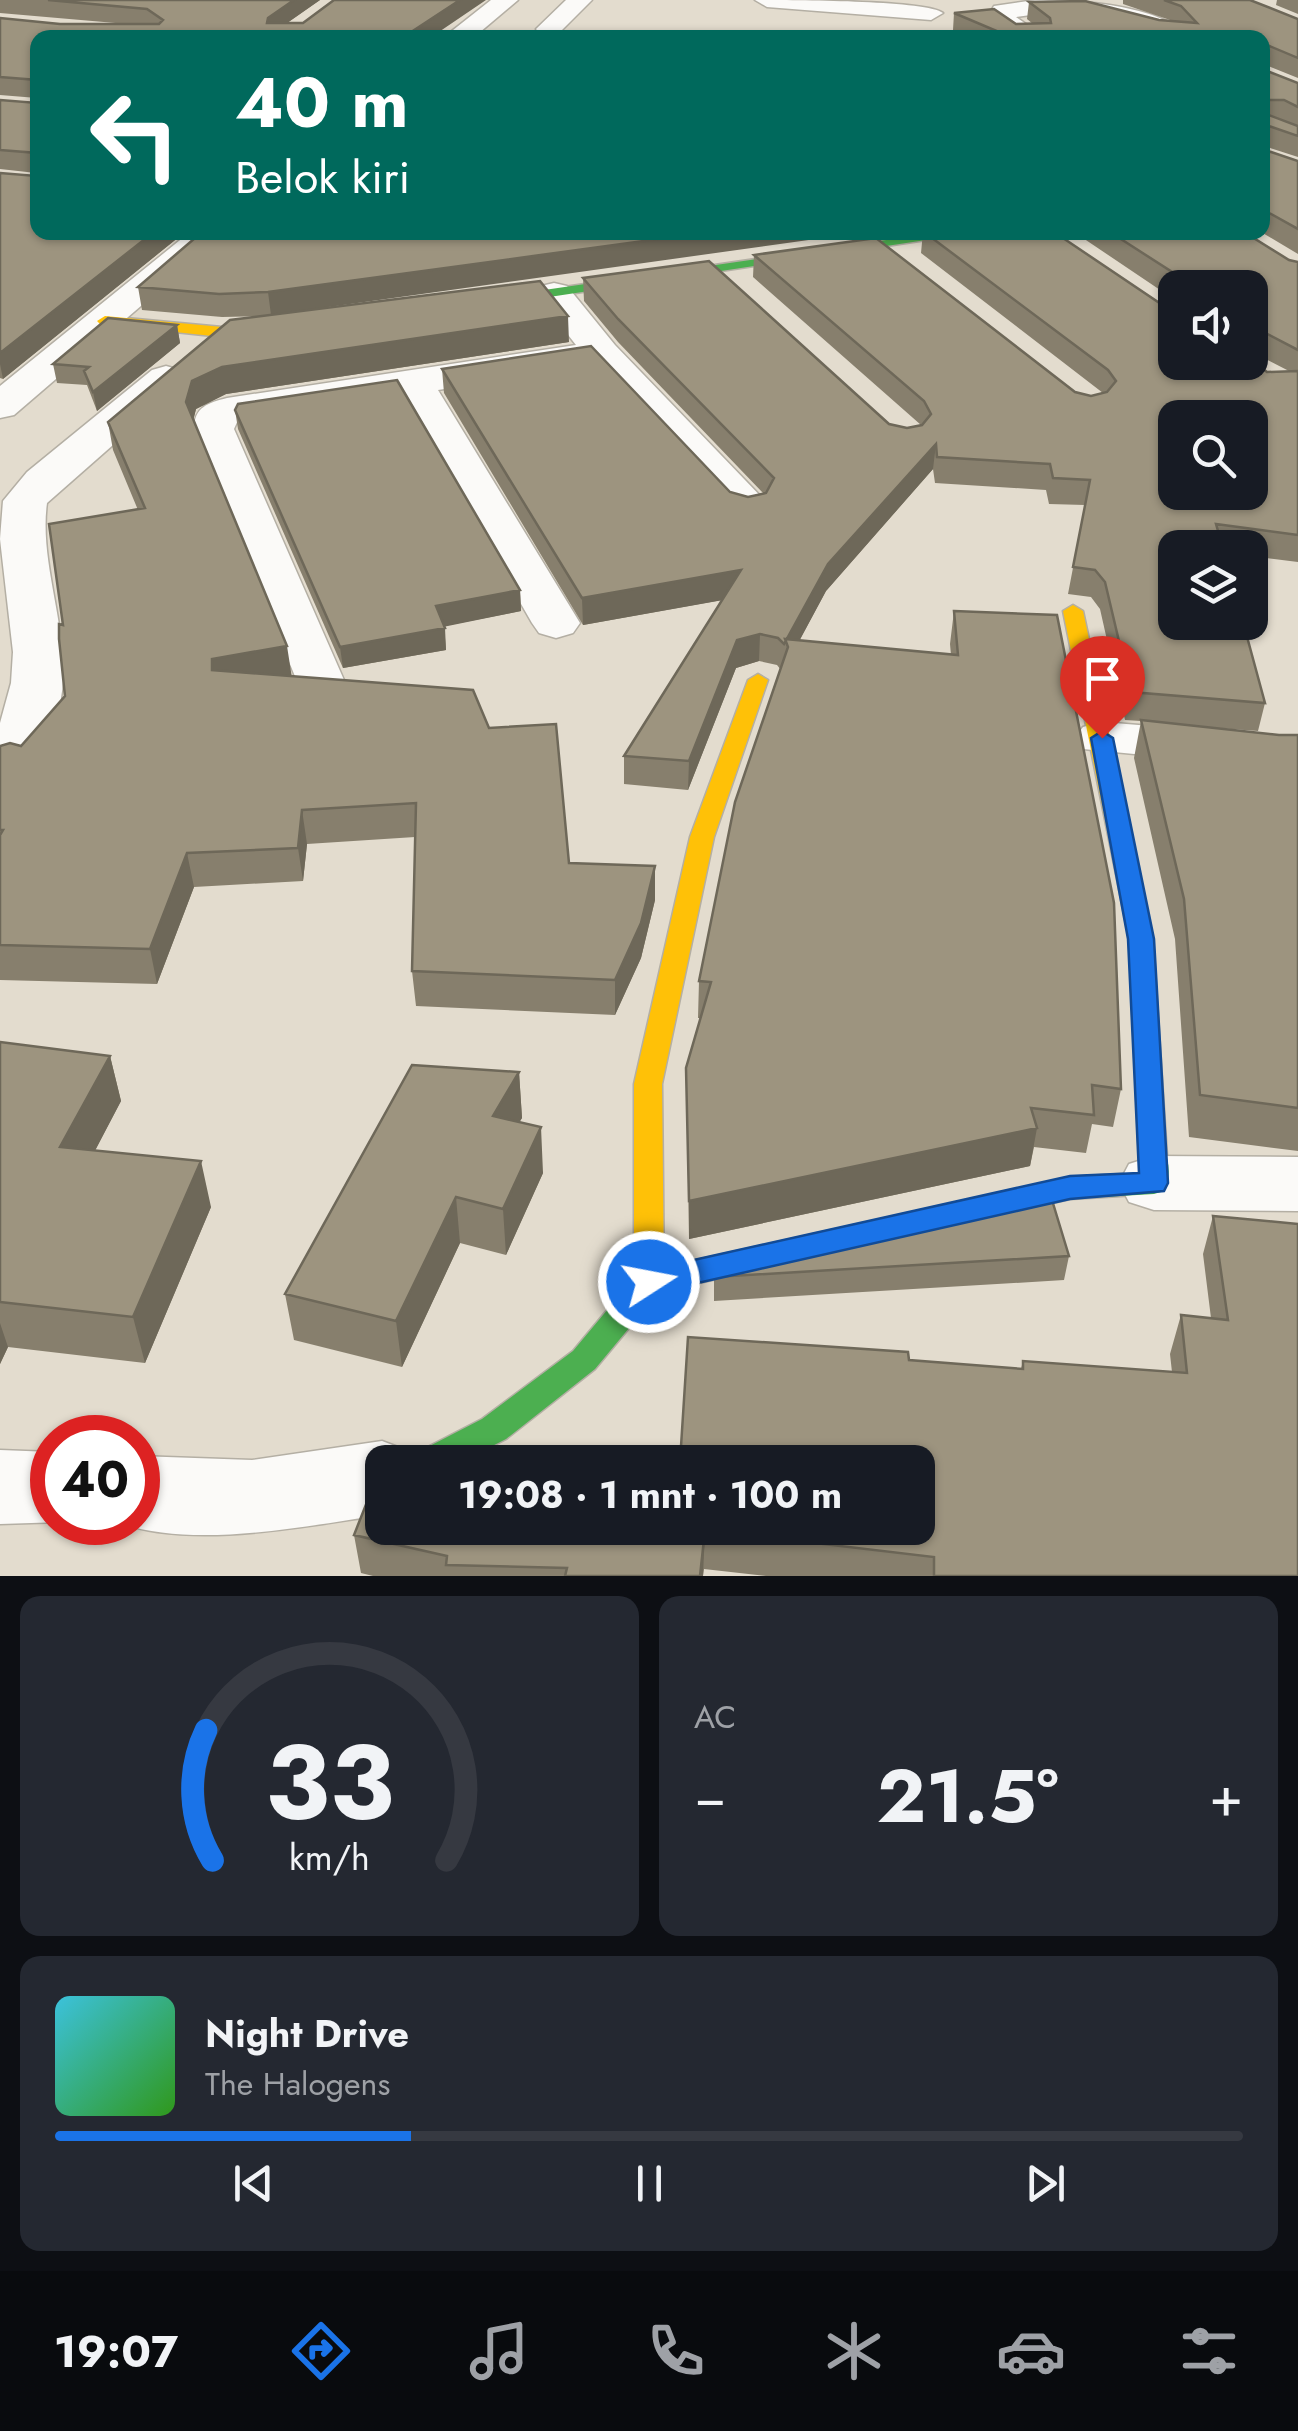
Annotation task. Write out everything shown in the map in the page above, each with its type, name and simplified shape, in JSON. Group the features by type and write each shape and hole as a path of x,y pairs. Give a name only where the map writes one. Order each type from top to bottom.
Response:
{"street":[{"path":"467,30 506,0"},
{"path":"549,29 580,0"},
{"path":"767,0 931,14"},
{"path":"1018,30 999,17 1003,11 1056,4 1101,6 1159,30"},
{"path":"0,406 202,240"},
{"path":"460,306 917,240"},
{"path":"883,245 914,270"},
{"path":"719,269 747,296"},
{"path":"554,294 602,353 748,506"},
{"path":"105,322 222,332 309,326"},
{"path":"0,763 28,727 39,689 22,528 26,501 42,480 222,332"},
{"path":"320,680 214,429 214,417 227,410 602,353"},
{"path":"414,383 556,623"},
{"path":"1073,611 1141,939 1154,1183"},
{"path":"649,1282 648,1084 702,838 758,680"},
{"path":"1102,738 1298,754"},
{"path":"463,1445 494,1429 584,1360 649,1282 1070,1188 1154,1183 1298,1184"},
{"path":"160,1494 252,1497 365,1480"},
{"path":"0,1487 30,1489"}],"building":[{"path":"48,0 294,0 268,18 267,23 303,23 334,0 460,0 414,30 30,30 30,79 0,77 0,18 60,24 159,24 163,20 147,9"},
{"path":"1164,0 1250,0 1298,19 1298,58 1270,46 1270,30 994,30 954,13 994,9 1016,24 1051,23 1029,2 1085,1 1159,20 1197,23 1181,6"},
{"path":"1270,72 1298,83 1298,107 1284,100 1270,100"},
{"path":"0,100 30,102 30,152 0,150"},
{"path":"1270,116 1298,126 1298,136 1270,126"},
{"path":"1270,152 1298,161 1298,229 1270,213"},
{"path":"0,173 30,176 30,240 144,240 0,353"},
{"path":"193,240 651,240 268,292 219,294 138,287"},
{"path":"879,240 1075,392 1091,396 1107,392 1116,381 1108,370 935,240 1066,240 1158,302 1158,380 1268,380 1268,372 1298,371 1298,535 1216,524 1218,530 1158,530 1158,640 1248,640 1265,703 1131,692 1105,582 1095,570 1073,567 1090,480 1053,478 1050,464 937,457 936,444 828,564 784,644 778,638 760,634 737,640 689,761 624,756 741,570 582,598 442,369 591,346 730,492 748,497 766,493 774,478 618,319 583,278 709,261 889,424 907,428 922,425 931,414 924,401 754,255"},
{"path":"1122,240 1257,240 1298,262 1298,350 1268,334 1268,270 1169,270"},
{"path":"540,281 568,316 222,367 192,381 186,402 287,646 212,659 212,670 473,690 489,728 556,724 569,863 655,866 641,923 615,980 412,971 416,803 302,810 298,848 187,853 150,949 0,945 0,746 21,746 65,696 59,639 59,624 63,625 49,524 145,508 108,422 230,320"},
{"path":"108,318 177,325 93,392 84,371 89,367 53,364"},
{"path":"397,380 520,590 436,606 445,628 340,647 235,410 238,404"},
{"path":"954,611 1057,615 1114,903 1121,1089 1092,1085 1094,1115 1031,1108 1037,1128 689,1201 686,1068 711,982 699,981 735,802 788,647 785,639 958,655"},
{"path":"1141,720 1298,735 1298,1108 1200,1095 1184,899"},
{"path":"0,1042 110,1056 60,1147 201,1161 133,1317 0,1302"},
{"path":"412,1065 519,1072 493,1116 541,1127 503,1209 456,1197 396,1321 285,1294"},
{"path":"1052,1200 1069,1256 714,1277"},
{"path":"1213,1216 1298,1224 1298,1576 934,1576 934,1557 832,1545 935,1545 935,1445 681,1445 688,1337 908,1352 909,1360 1023,1369 1023,1361 1187,1373 1181,1315 1228,1320"},
{"path":"365,1507 365,1537 354,1535"},
{"path":"398,1545 703,1545 700,1576 565,1576 567,1568 446,1565 447,1556"}],"traffic: fast":[{"path":"476,304 918,240"},
{"path":"463,1445 494,1429 584,1360 649,1282 1070,1188 1154,1183 1153,1157"}],"traffic: slow":[{"path":"105,321 222,332 291,328"},
{"path":"1073,611 1141,939 1153,1157"},
{"path":"649,1282 648,1084 702,837 758,680"}],"route":[{"path":"649,1282 1070,1188 1154,1183 1141,939 1102,738"}]}
